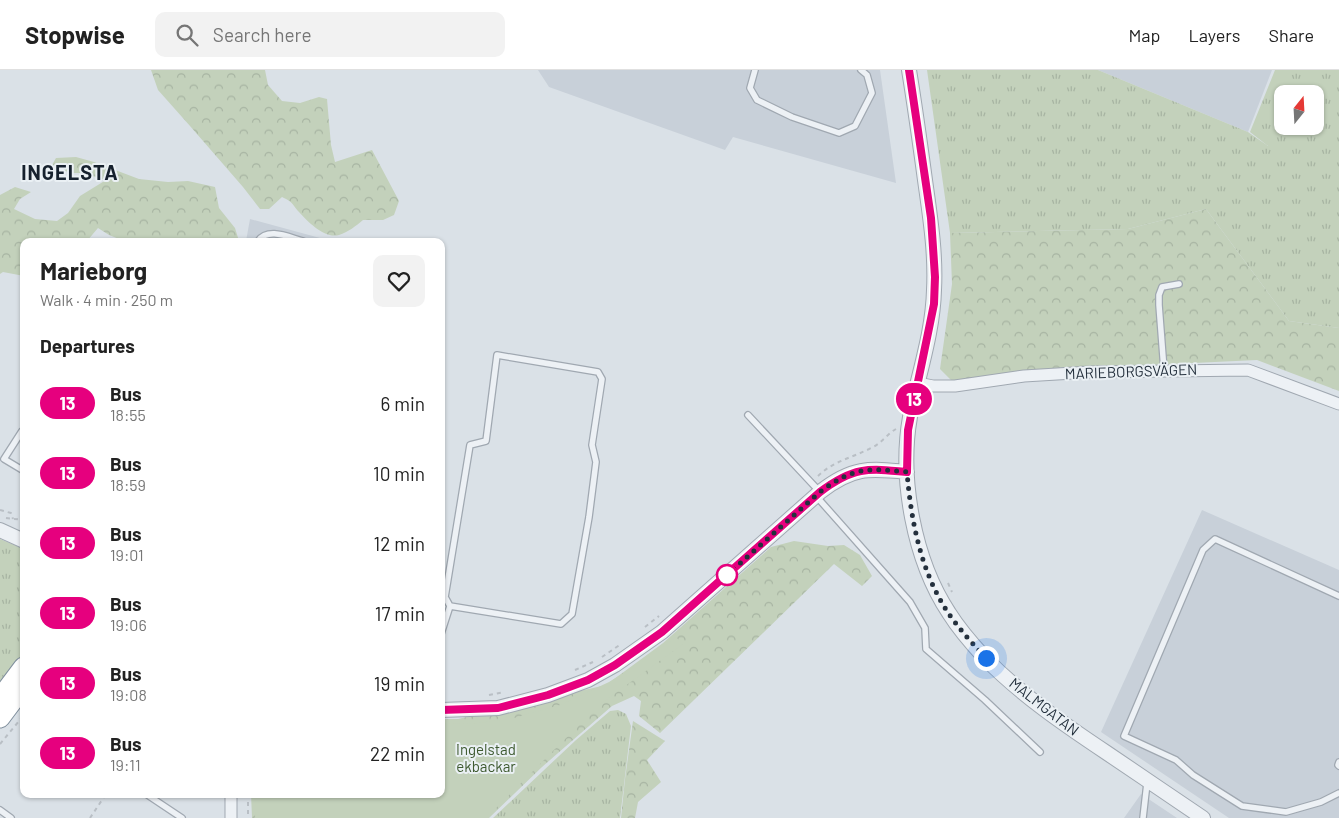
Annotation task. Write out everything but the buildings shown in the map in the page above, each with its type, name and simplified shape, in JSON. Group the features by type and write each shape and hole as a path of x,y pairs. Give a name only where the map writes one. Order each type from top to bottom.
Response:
{"highway":[{"path":"0,700 20,673"},
{"path":"0,718 20,691"}],"street":[{"name":"MALMGATAN","path":"909,70 931,218 935,277 934,304 908,430 907,472 914,527 923,559 934,587 949,613 969,640 1021,690 1088,740 1203,818"},
{"name":"MARIEBORGSVÄGEN","path":"918,382 933,386 956,386 1024,376 1090,372 1248,370 1339,404"},
{"path":"445,710 498,708 548,695 588,680 615,665 662,632 816,490 854,472 883,469 907,472"},
{"path":"0,526 20,531"},
{"path":"0,530 20,539"},
{"path":"231,798 231,818"}],"lane":[{"path":"755,70 750,88 757,100 792,117 839,133 855,126 872,93 867,75 861,70"},
{"path":"260,238 268,233 293,238"},
{"path":"1164,370 1159,295 1162,287 1178,284"},
{"path":"445,622 450,606 445,597 470,446 486,441 497,355 598,372 602,379 592,445 596,462 589,517 572,614 561,624 450,606"},
{"path":"748,415 816,490 910,602 925,628 926,648 1040,752"},
{"path":"20,434 4,459 20,469"},
{"path":"1339,596 1215,539 1204,550 1124,736 1176,760 1193,775 1242,806 1286,812 1321,802 1339,793"},
{"path":"1339,762 1339,766"},
{"path":"1143,818 1148,780"},
{"path":"152,798 182,818"},
{"path":"0,810 11,818"}],"path":[{"path":"816,490 824,469 872,448 894,430 908,430"},
{"path":"0,510 11,514 13,519"},
{"path":"0,517 20,520"},
{"path":"947,581 956,598"},
{"path":"643,629 665,612"},
{"path":"576,670 622,644"},
{"path":"488,695 504,692"},
{"path":"0,744 20,720"},
{"path":"90,818 103,798"},
{"path":"248,798 248,818"}],"shaded area":[{"path":"538,70 880,70 896,183 733,137 725,150 549,87"},
{"path":"1098,70 1272,70 1248,132"},
{"path":"250,219 320,238 247,238"},
{"path":"1202,510 1339,570 1339,818 1229,818 1101,732"},
{"path":"1141,794 1177,818 1124,818"}],"green space":[{"path":"151,70 265,70 268,85 282,101 300,103 319,97 327,99 331,145 335,162 372,150 399,201 394,215 383,220 363,220 346,232 334,236 317,229 290,202 282,197 269,209 260,209 158,90"},
{"path":"927,70 1098,70 1248,132 1268,146 1250,132 1275,70 1339,70 1339,328 1289,321 1206,209 1128,229 950,233"},
{"path":"76,157 139,179 168,182 188,181 215,187 219,208 235,228 238,238 116,238 98,228 90,238 20,238 20,275 3,272 0,274 0,195 15,187 31,192 20,199 14,209 35,219 57,221 68,213 80,196 106,180 81,173 70,173 52,165 56,158"},
{"path":"1206,209 1289,321 1339,328 1339,391 1257,360 1025,371 953,382 940,369 952,284 950,233 1128,229"},
{"path":"0,539 20,547 20,658 0,684"},
{"name":"Ingelstad ekbackar","path":"794,541 828,546 844,545 860,555 872,576 862,586 834,564 660,733 639,716 641,701 634,696 612,706 542,767 489,818 252,818 251,798 445,798 445,719 458,719 606,685 663,643 771,547"},
{"path":"676,637 683,644 599,705 486,818 255,818 256,798 445,798 445,723 472,724 514,718 560,705 609,682"},
{"path":"618,710 626,714 631,726 620,818 493,818 576,740 610,711"},
{"path":"633,721 665,741 647,760 661,782 638,802 635,818 621,818 625,779"}],"bus line":[{"name":"13","path":"445,710 498,708 548,695 588,680 615,665 662,632 836,480 854,472 868,470 883,469 907,472 910,416 934,304 935,277 931,218 909,70"}],"district":[{"name":"INGELSTA","path":"70,173"}],"route":[{"path":"727,575 836,480 854,472 868,470 883,469 907,472 914,527 923,559 934,587 949,613 969,640 986,658"}]}
